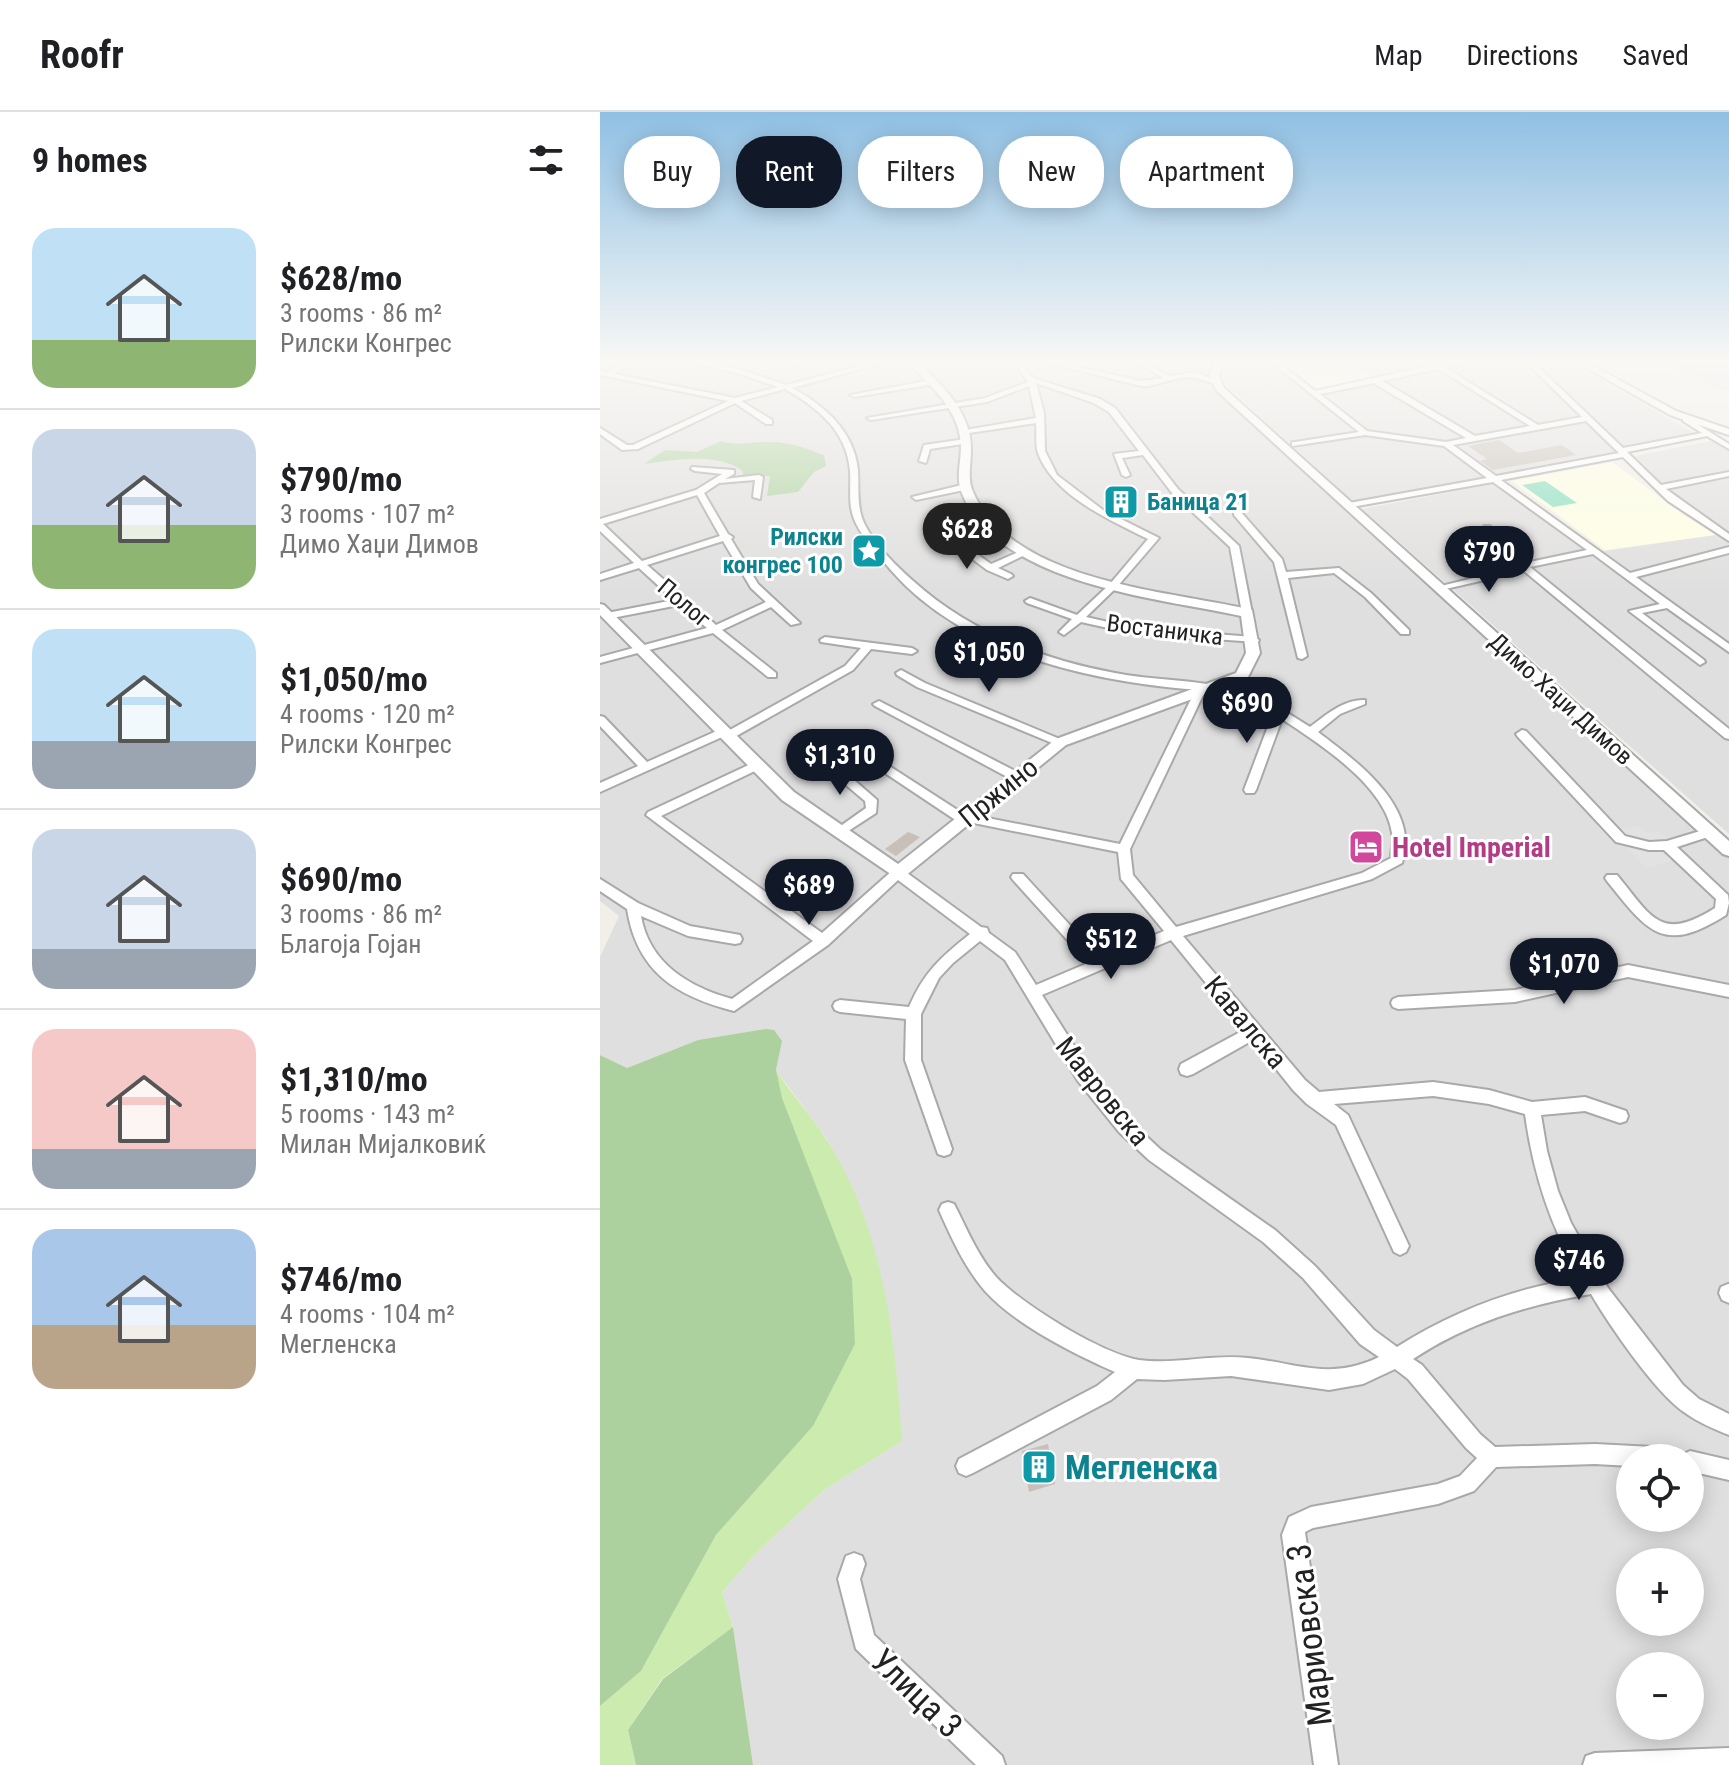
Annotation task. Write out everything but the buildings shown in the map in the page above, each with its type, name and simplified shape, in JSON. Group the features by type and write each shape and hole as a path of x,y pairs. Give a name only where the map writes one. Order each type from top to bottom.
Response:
{"street":[{"path":"613,439 625,448 653,439"},
{"path":"843,439 851,453 857,516 861,525 901,577 929,602 958,621 1035,655 1200,693"},
{"path":"923,461 927,447 955,439"},
{"path":"916,497 966,487 966,439"},
{"path":"1040,439 1041,451 1054,476 1100,512 1154,538 1113,586"},
{"path":"1035,992 1171,934 1367,876 1397,860 1399,834 1382,796 1346,760 1231,682 1249,667 1254,640 1234,546 1175,491 1135,439"},
{"name":"Димо Хаџи Димов","path":"1276,439 1729,850"},
{"path":"1295,444 1326,439"},
{"path":"1410,439 1446,444 1467,439"},
{"path":"1608,439 1660,488 1729,538"},
{"path":"1349,506 1499,479 1683,439"},
{"path":"1446,444 1499,479 1729,649"},
{"path":"1126,475 1117,456 1146,452"},
{"path":"695,469 730,471 718,483"},
{"path":"1660,488 1729,474"},
{"path":"600,524 718,483 759,477 757,497"},
{"name":"Востаничка","path":"966,487 989,525 1026,552 1077,575 1113,586 1247,613"},
{"path":"699,492 754,586 795,623"},
{"path":"1237,513 1274,552 1285,575 1302,656"},
{"name":"Полог","path":"600,524 681,602 772,675"},
{"path":"1487,528 1524,567 1728,733"},
{"path":"1234,546 1253,530"},
{"path":"946,535 990,568 1008,576"},
{"path":"600,577 728,537"},
{"path":"1630,576 1729,550"},
{"path":"1444,588 1596,551"},
{"path":"990,568 1026,552"},
{"path":"1285,575 1336,570 1368,595 1405,632"},
{"name":"Востаничка","path":"1064,632 1113,586"},
{"name":"Востаничка","path":"1030,601 1077,618 1135,631 1254,640"},
{"path":"604,616 681,602"},
{"path":"600,660 716,629 771,603"},
{"path":"1669,605 1634,611 1700,662"},
{"path":"604,616 788,796 898,873"},
{"path":"825,640 912,651"},
{"path":"600,788 725,734 849,668 867,647"},
{"path":"901,673 921,685 1061,742"},
{"name":"Пржино","path":"633,907 637,937 653,965 685,986 734,1005 823,941 898,873 1061,742 1231,682"},
{"path":"1169,686 1200,693"},
{"path":"831,733 947,811 1124,849 1200,693"},
{"path":"1310,733 1336,712 1361,702"},
{"path":"879,704 1017,777"},
{"path":"1250,790 1278,713"},
{"path":"600,719 645,767"},
{"path":"1522,734 1613,834 1640,844 1667,845 1710,832"},
{"path":"825,761 871,800 872,810 839,833"},
{"path":"755,766 652,815 823,941"},
{"path":"1612,878 1641,913 1662,931 1673,932 1710,919 1721,911 1723,898 1667,845"},
{"name":"Кавалска","path":"1124,849 1126,876 1171,934 1313,1099 1346,1126 1400,1246"},
{"name":"Мавровска","path":"898,873 982,932 1010,956 1084,1076 1125,1127 1155,1155 1269,1236 1309,1272 1367,1337 1415,1372 1473,1441 1491,1457"},
{"path":"1018,877 1098,965"},
{"path":"600,884 633,907 688,931 735,939"},
{"path":"944,1149 919,1087 913,1060 914,1014 932,972 953,951 982,932"},
{"path":"1398,1003 1515,996 1628,971 1729,991"},
{"path":"840,1006 914,1014"},
{"path":"1187,1069 1254,1032"},
{"path":"1313,1099 1433,1089 1489,1097 1532,1109 1585,1104 1620,1116"},
{"path":"1532,1109 1536,1147 1554,1210 1592,1285 1676,1392 1700,1412 1729,1425"},
{"path":"948,1210 990,1283 1019,1308 1058,1331 1135,1368 1188,1371 1229,1365 1259,1368 1296,1380 1328,1383 1363,1374 1396,1360 1452,1325 1531,1298 1592,1285"},
{"path":"966,1466 1104,1393 1135,1368"},
{"path":"1491,1457 1616,1455"},
{"name":"Мариовска 3","path":"1326,1765 1293,1535 1297,1525 1311,1518 1452,1489 1479,1475 1491,1457"},
{"path":"1704,1464 1729,1470"},
{"name":"Улица 3","path":"854,1564 849,1579 864,1641 993,1765"},
{"path":"1595,1765 1729,1760"}],"shaded area":[{"path":"600,439 1277,439 1729,850 1729,1765 753,1765 733,1627 722,1592 759,1550 824,1490 902,1441 853,1189 827,1139 776,1070 782,1041 756,1031 698,1040 627,1068 600,1055 600,957 619,916 600,901"},
{"path":"1285,439 1668,439 1615,449 1616,453 1355,503"},
{"path":"1711,441 1729,451 1729,834 1362,509 1497,483 1591,553 1715,535 1727,532 1682,504 1635,456"},
{"path":"1612,462 1715,535 1605,550 1512,481"},
{"path":"1638,826 1647,833 1658,831 1687,856 1646,868 1611,832"}],"green space":[{"path":"721,441 738,444 774,442 796,446 824,455 826,466 814,472 798,492 767,496 770,476 742,476 743,471 721,461 695,459 644,464 665,450 697,452"},
{"path":"1545,481 1577,503 1553,507 1522,485"},
{"path":"774,1030 782,1041 776,1070 782,1098 852,1279 855,1344 813,1426 716,1535 641,1671 600,1706 600,1055 627,1068 698,1040"},
{"path":"776,1070 827,1140 862,1210 874,1247 890,1324 902,1441 824,1490 759,1550 722,1592 733,1627 662,1679 628,1730 636,1765 600,1765 600,1706 641,1671 716,1535 813,1426"},
{"path":"733,1627 753,1765 636,1765 628,1730 663,1679"}],"place":[{"name":"Баница 21","path":"1121,502"},
{"name":"Рилски конгрес 100","path":"869,551"},
{"name":"Hotel Imperial","path":"1366,847"},
{"name":"Мегленска","path":"1039,1467"}]}
